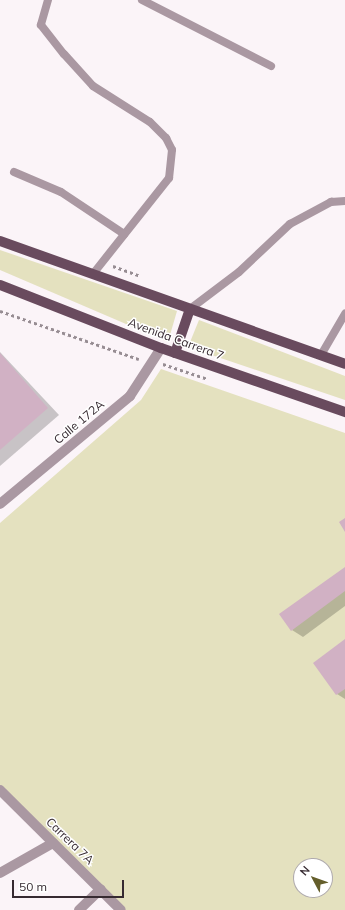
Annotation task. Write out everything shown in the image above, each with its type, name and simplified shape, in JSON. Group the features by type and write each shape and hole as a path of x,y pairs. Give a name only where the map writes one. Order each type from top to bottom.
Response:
{"main road":[{"path":"0,241 345,364"},
{"name":"Avenida Carrera 7","path":"0,285 161,348 345,412"},
{"path":"175,353 190,308"}],"street":[{"name":"Calle 172A","path":"0,504 120,405 154,362 161,348"},
{"name":"Carrera 7A","path":"0,790 122,910"},
{"path":"0,873 53,842"},
{"path":"79,910 100,889"}],"lane":[{"path":"48,0 41,24 64,54 94,86 150,122 166,138 172,150 169,178 93,274"},
{"path":"142,0 270,66"},
{"path":"14,172 61,192 124,234"},
{"path":"190,308 239,272 290,224 331,202 345,202"},
{"path":"321,355 345,314"}],"path":[{"path":"0,311 131,358 154,362 214,381"}],"shaded area":[{"path":"0,250 177,311 168,342 0,270"},
{"path":"199,320 345,376 345,400 188,347"},
{"path":"161,369 345,433 345,910 120,910 0,796 0,523 141,400"}],"building":[{"path":"0,353 48,408 0,450"},
{"path":"345,518 345,532 339,522"},
{"path":"345,567 345,591 291,631 279,614"},
{"path":"345,639 345,689 336,695 313,663"}]}
